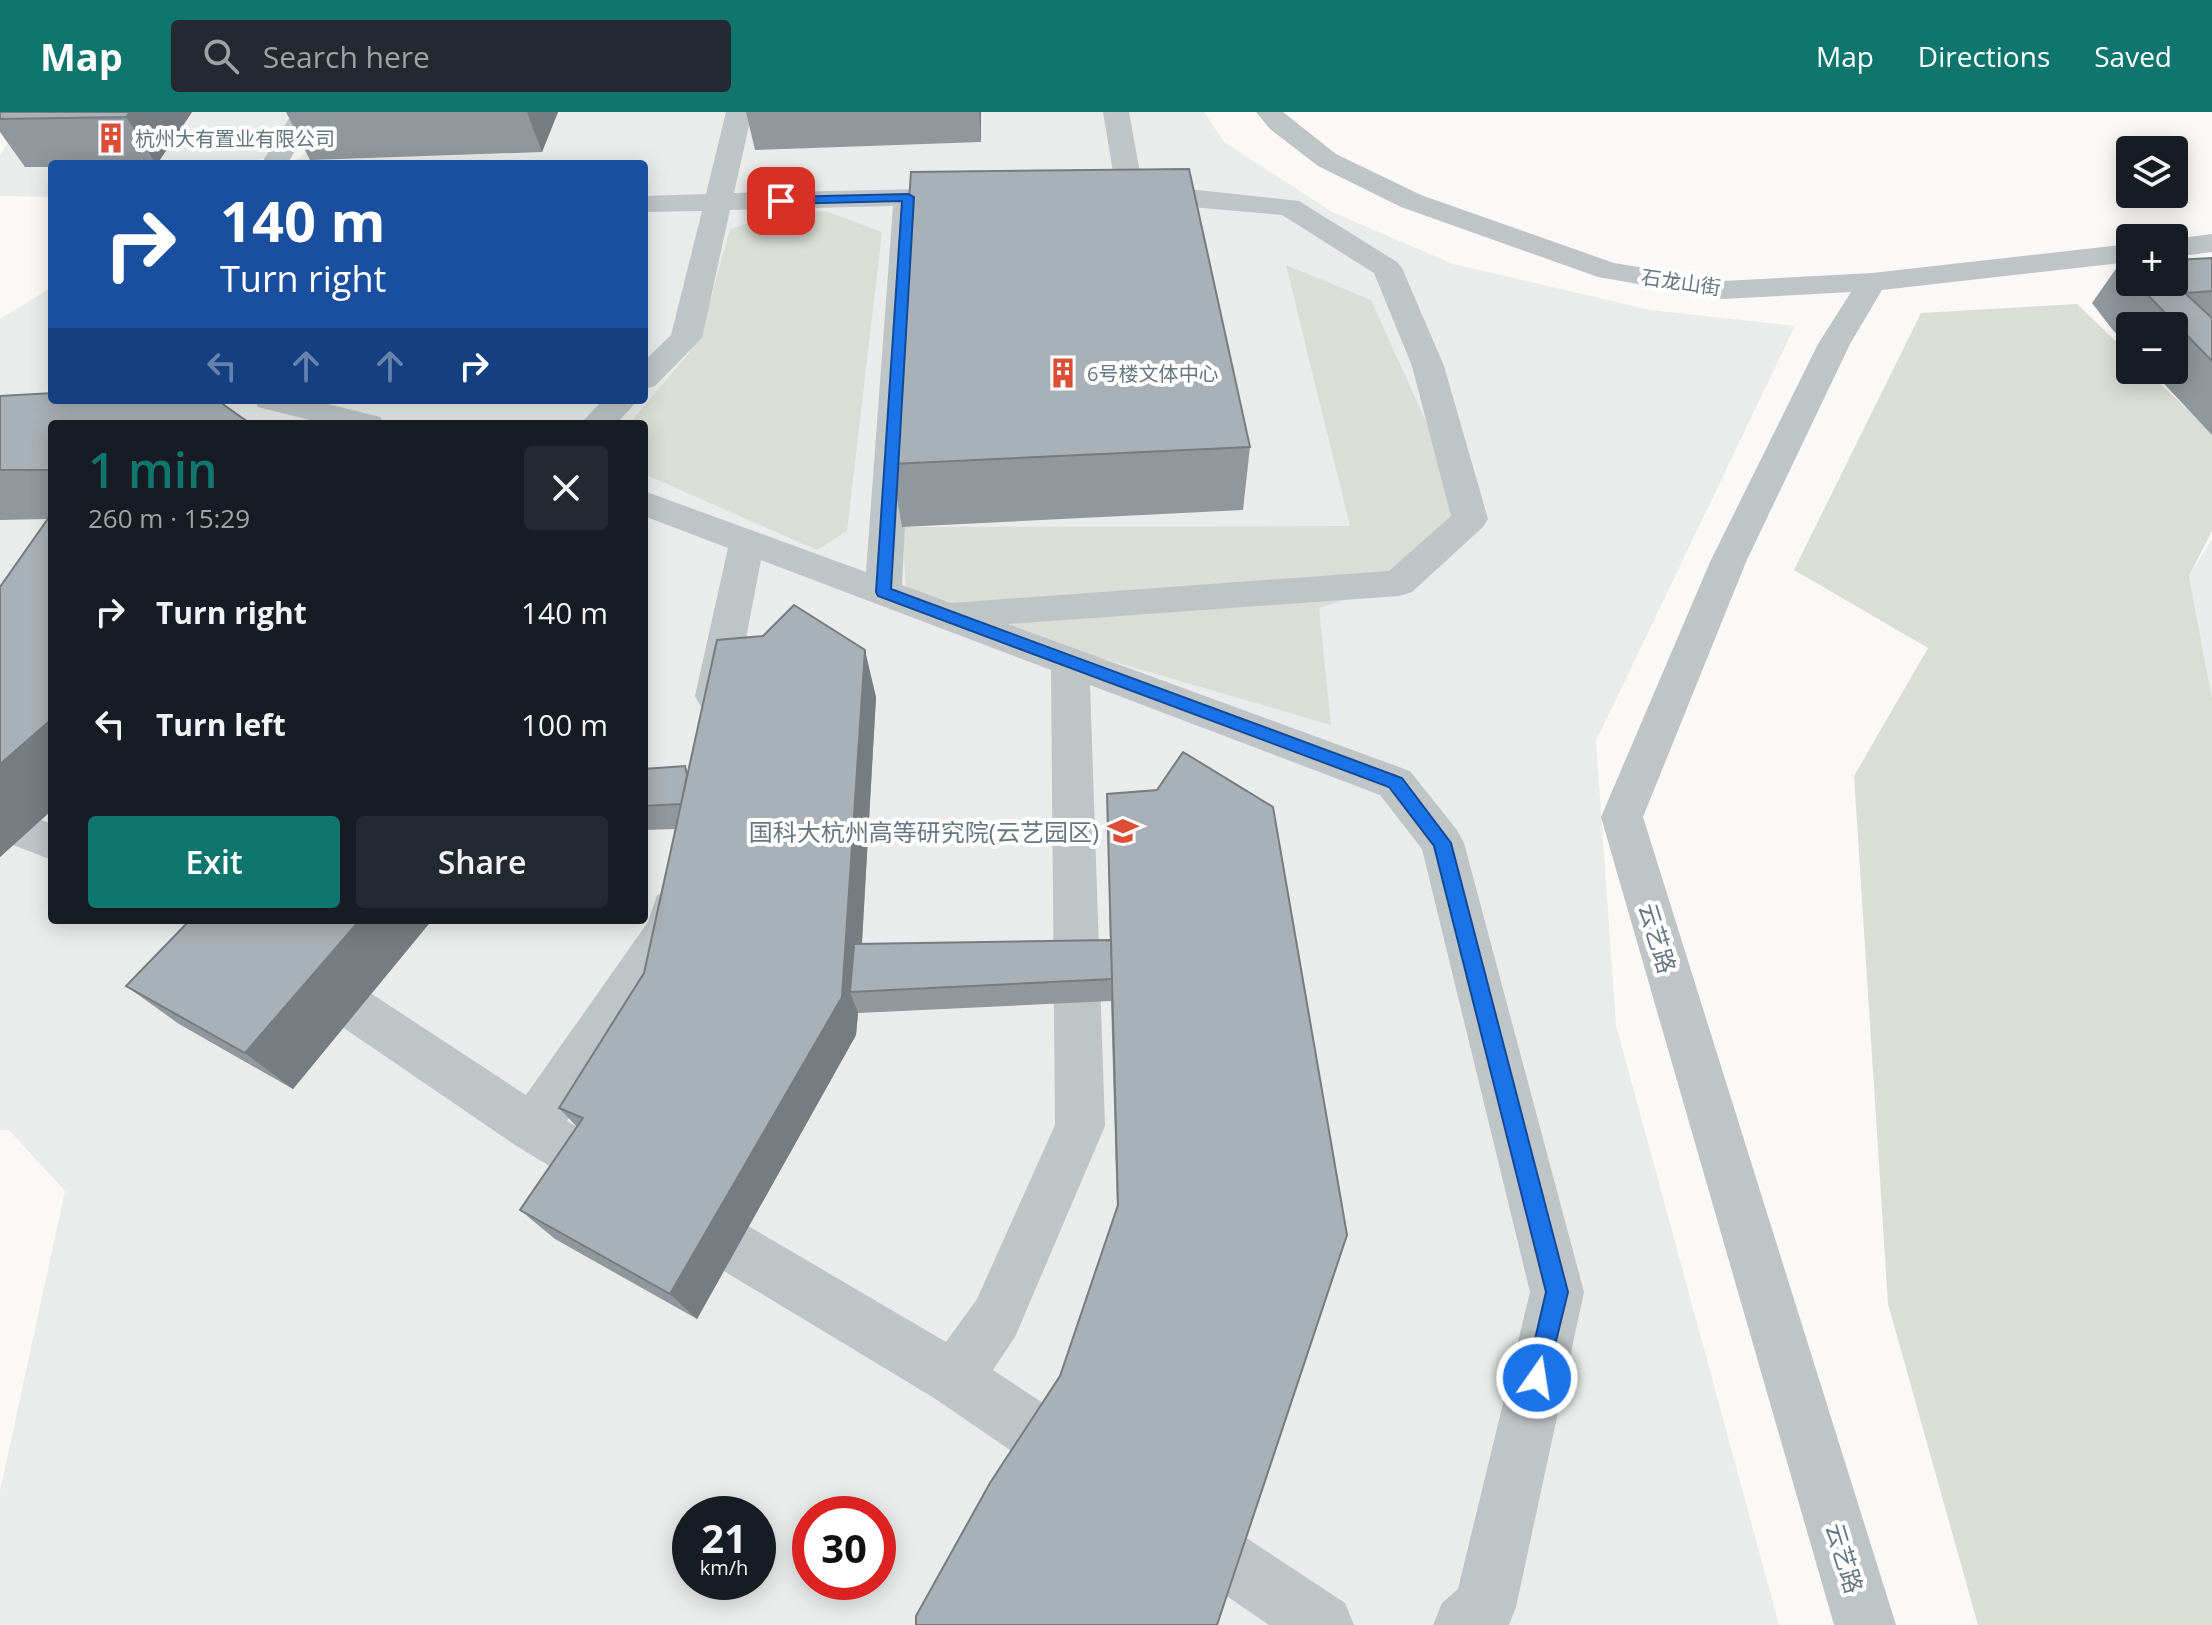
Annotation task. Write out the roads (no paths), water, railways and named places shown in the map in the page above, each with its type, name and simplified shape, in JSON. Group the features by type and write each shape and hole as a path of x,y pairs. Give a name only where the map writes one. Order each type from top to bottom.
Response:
{"street":[{"path":"276,160 306,112"},
{"path":"648,375 686,338 739,112"},
{"path":"1116,112 1130,192"},
{"name":"石龙山街","path":"1269,112 1279,124 1327,160 1411,201 1608,271 1723,290 1872,282 2116,255"},
{"path":"945,615 1399,583 1470,519 1428,366 1387,268 1289,207 1130,192 1066,193"},
{"path":"648,204 1003,195"},
{"path":"883,592 908,197"},
{"path":"2188,246 2212,243"},
{"name":"云艺路","path":"1865,1625 1622,817 1728,562 1834,344 1872,282"},
{"path":"286,404 352,420"},
{"path":"601,420 618,404"},
{"path":"648,504 1395,783 1442,843 1557,1292 1485,1607 1464,1625"},
{"path":"709,729 747,541"},
{"path":"954,1378 996,1318 1080,1126 1070,662"},
{"path":"0,822 48,840"},
{"path":"533,1128 669,928 681,867"},
{"path":"228,924 533,1128 954,1378 1323,1625"}],"place":[{"name":"杭州大有置业有限公司","path":"111,138"},
{"name":"6号楼文体中心","path":"1063,373"},
{"name":"国科大杭州高等研究院(云艺园区)","path":"1123,831"}]}
